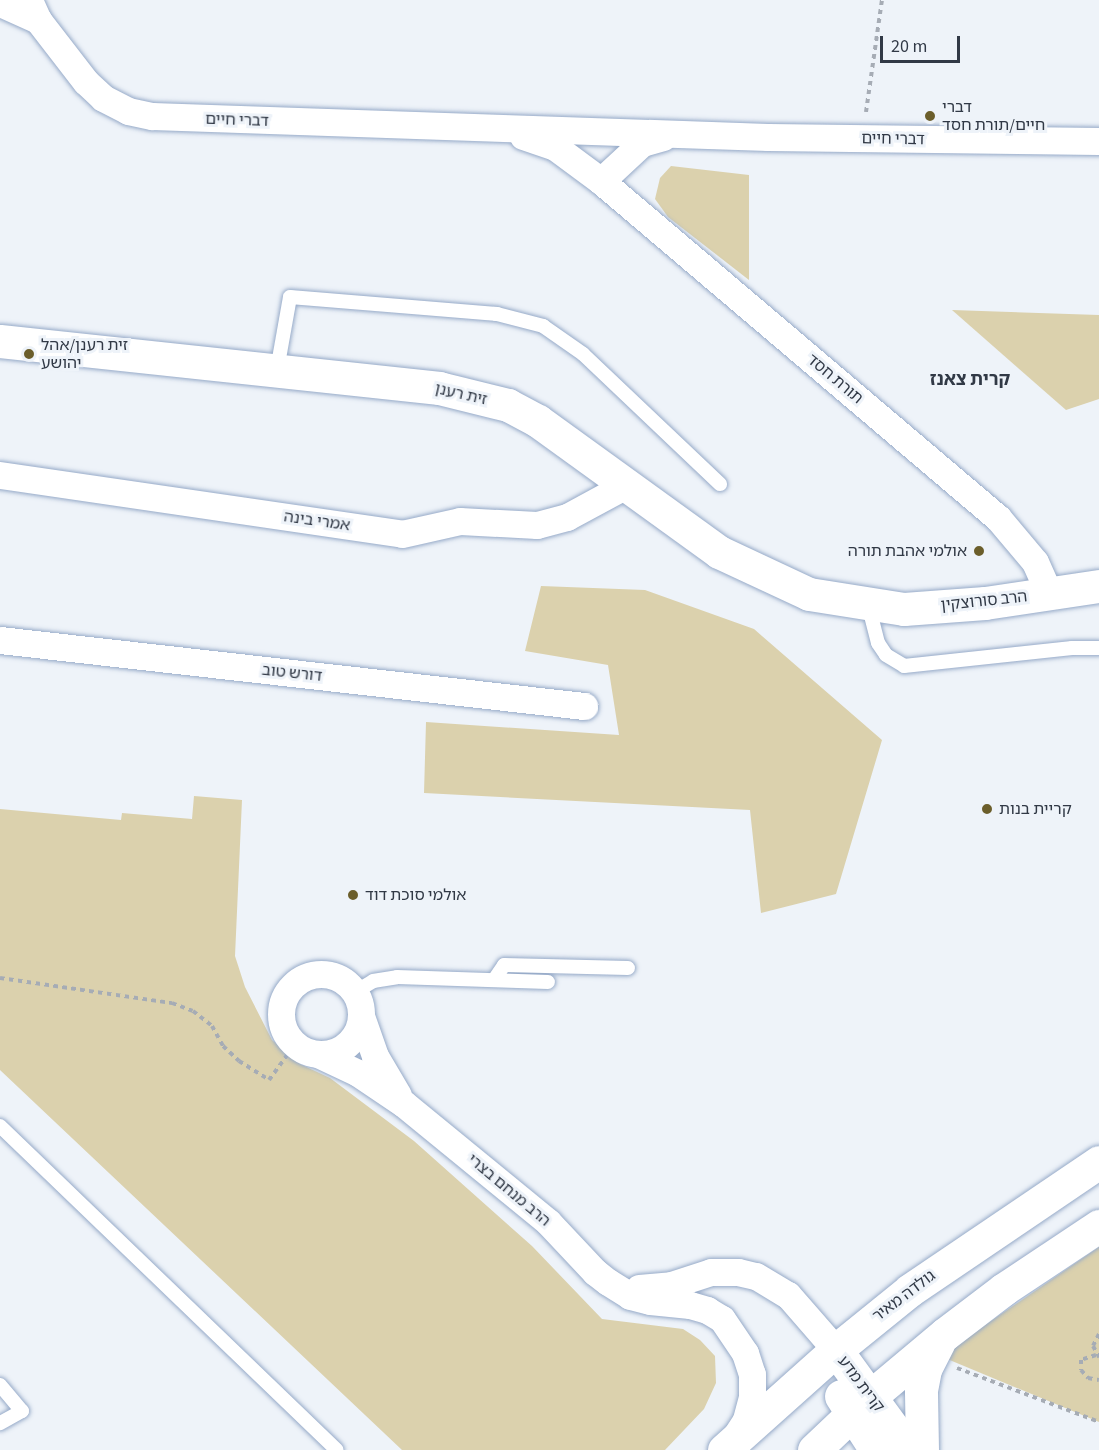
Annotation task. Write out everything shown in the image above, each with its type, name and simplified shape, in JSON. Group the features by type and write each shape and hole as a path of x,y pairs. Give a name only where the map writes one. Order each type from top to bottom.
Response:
{"street":[{"name":"דברי חיים","path":"0,3 33,10 86,82 103,98 128,111 152,116 688,135 1099,141"},
{"name":"דברי חיים","path":"477,128 526,136 555,147 600,181 642,143 658,137 688,135"},
{"name":"תורת חסד","path":"600,181 998,518 1035,562 1049,593"},
{"name":"זית רענן","path":"0,341 439,388 508,405 538,421 691,532 744,566 809,594 868,604"},
{"name":"אמרי בינה","path":"0,475 402,534 460,521 537,525 567,517 626,485"},
{"name":"הרב סורוצקין","path":"868,604 904,609 985,603 1099,586"},
{"name":"דורש טוב","path":"0,640 584,706"},
{"path":"319,974 339,978 358,1004 358,1029 342,1048 306,1050 281,1023 281,1009 285,996 293,985 305,977 319,974"},
{"name":"הרב מנחם בצרי","path":"358,1004 375,1056 404,1104"},
{"name":"הרב מנחם בצרי","path":"306,1050 358,1073 404,1104 548,1222 595,1272 608,1282 630,1296 650,1301 690,1305 707,1310 722,1319 744,1353 752,1374 752,1397 746,1420 727,1447"},
{"name":"גולדה מאיר","path":"727,1447 836,1350 945,1264 1099,1162"},
{"path":"814,1450 861,1405 945,1334 1004,1289 1099,1226"},
{"path":"608,1282 644,1287 671,1285 711,1272 738,1272 756,1276 788,1295 836,1350"},
{"path":"922,1450 921,1390 933,1351 945,1334"},
{"name":"קרית מדע","path":"836,1350 861,1405 876,1450"},
{"name":"קרית מדע","path":"861,1405 909,1450"}],"lane":[{"path":"277,370 290,297 497,314 543,326 583,354 720,484"},
{"path":"868,604 878,643 886,655 904,666 1072,648 1099,648"},
{"path":"494,980 504,965 628,968"},
{"path":"358,1004 373,981 397,976 548,982"},
{"path":"0,1126 337,1450"},
{"path":"0,1385 22,1411 0,1424"}],"path":[{"path":"862,139 882,0"},
{"path":"0,978 172,1003 193,1011 212,1026 223,1046 239,1061 270,1080 306,1050"},
{"path":"1099,1334 1093,1346 1098,1356 1081,1360 1081,1370 1088,1378 1099,1380"},
{"path":"952,1366 1099,1422"}],"shaded area":[{"path":"671,166 749,175 749,280 668,217 655,199 660,178"},
{"path":"952,310 1099,315 1099,399 1066,410"},
{"path":"541,586 645,590 754,629 882,740 836,894 761,913 750,810 424,793 426,722 619,735 608,665 525,651"},
{"path":"194,796 242,800 235,956 245,987 272,1040 300,1064 330,1078 414,1141 532,1246 602,1319 683,1329 700,1340 715,1356 716,1383 704,1409 665,1450 402,1450 0,1070 0,809 121,820 122,813 192,819"},
{"path":"1099,1247 1099,1422 940,1356"}],"place":[{"name":"דברי חיים/תורת חסד","path":"930,116"},
{"name":"זית רענן/אהל יהושע","path":"29,354"},
{"name":"אולמי אהבת תורה","path":"979,551"},
{"name":"קריית בנות","path":"987,809"},
{"name":"אולמי סוכת דוד","path":"353,895"}],"district":[{"name":"קרית צאנז","path":"970,380"}]}
